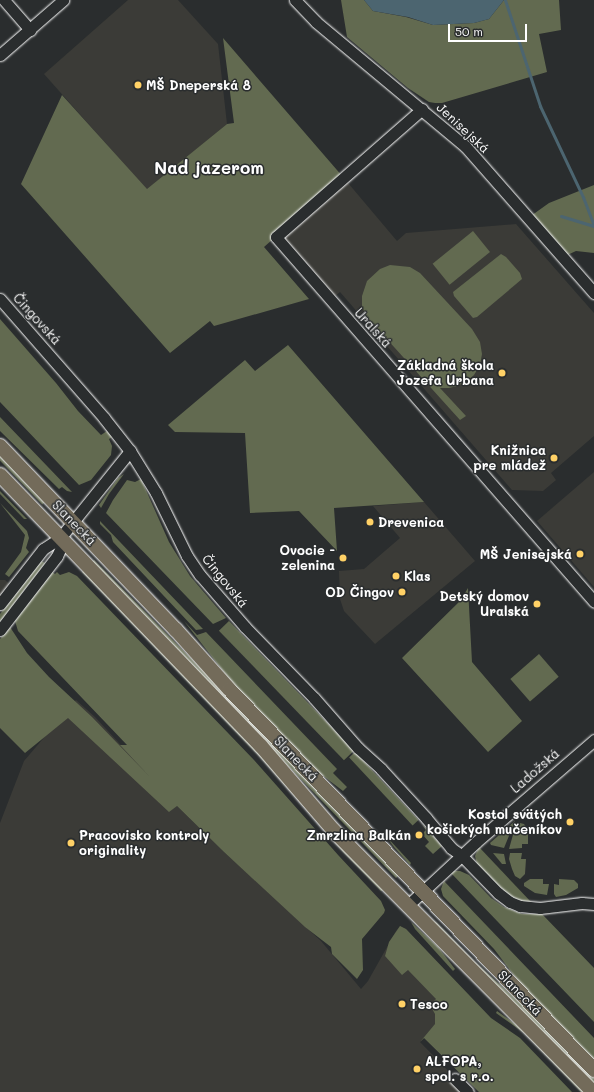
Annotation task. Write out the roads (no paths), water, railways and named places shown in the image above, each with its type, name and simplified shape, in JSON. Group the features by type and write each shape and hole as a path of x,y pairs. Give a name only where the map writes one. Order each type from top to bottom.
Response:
{"main road":[{"name":"Slanecká","path":"0,446 176,630 234,695 594,1070"},
{"name":"Slanecká","path":"0,475 261,746 334,831 593,1092"}],"street":[{"path":"4,0 30,30"},
{"path":"0,55 63,0"},
{"name":"Jenisejská","path":"296,0 316,22 465,146 594,293"},
{"name":"Uralská","path":"422,109 276,237 594,602"},
{"name":"Čingovská","path":"0,299 104,418 130,451 156,493 187,556 200,575 245,628 309,693 358,748 381,769 451,848 461,855 498,894 510,902 520,906 540,908 582,903 594,904"},
{"path":"0,604 43,549 60,538 130,451"},
{"path":"0,630 58,556 61,548 60,538"},
{"name":"Ladožská","path":"407,906 461,855 594,740"},
{"path":"455,1079 468,1092"}],"water":[{"path":"364,0 504,0 489,19 474,23 433,25 408,17 373,11"}],"waterway":[{"path":"505,0 540,106 583,197 594,225"},
{"path":"561,216 594,226"}],"place":[{"name":"MŠ Dneperská 8","path":"138,85"},
{"name":"Základná škola Jozefa Urbana","path":"502,373"},
{"name":"Knižnica pre mládež","path":"554,458"},
{"name":"Drevenica","path":"370,522"},
{"name":"MŠ Jenisejská","path":"580,554"},
{"name":"Ovocie - zelenina","path":"343,558"},
{"name":"Klas","path":"396,576"},
{"name":"OD Čingov","path":"402,592"},
{"name":"Detský domov Uralská","path":"537,604"},
{"name":"Kostol svätých košických mučeníkov","path":"570,822"},
{"name":"Zmrzlina Balkán","path":"419,835"},
{"name":"Pracovisko kontroly originality","path":"71,843"},
{"name":"Tesco","path":"402,1004"},
{"name":"ALFOPA, spol. s r.o.","path":"417,1069"}],"district":[{"name":"Nad jazerom","path":"209,168"}]}
